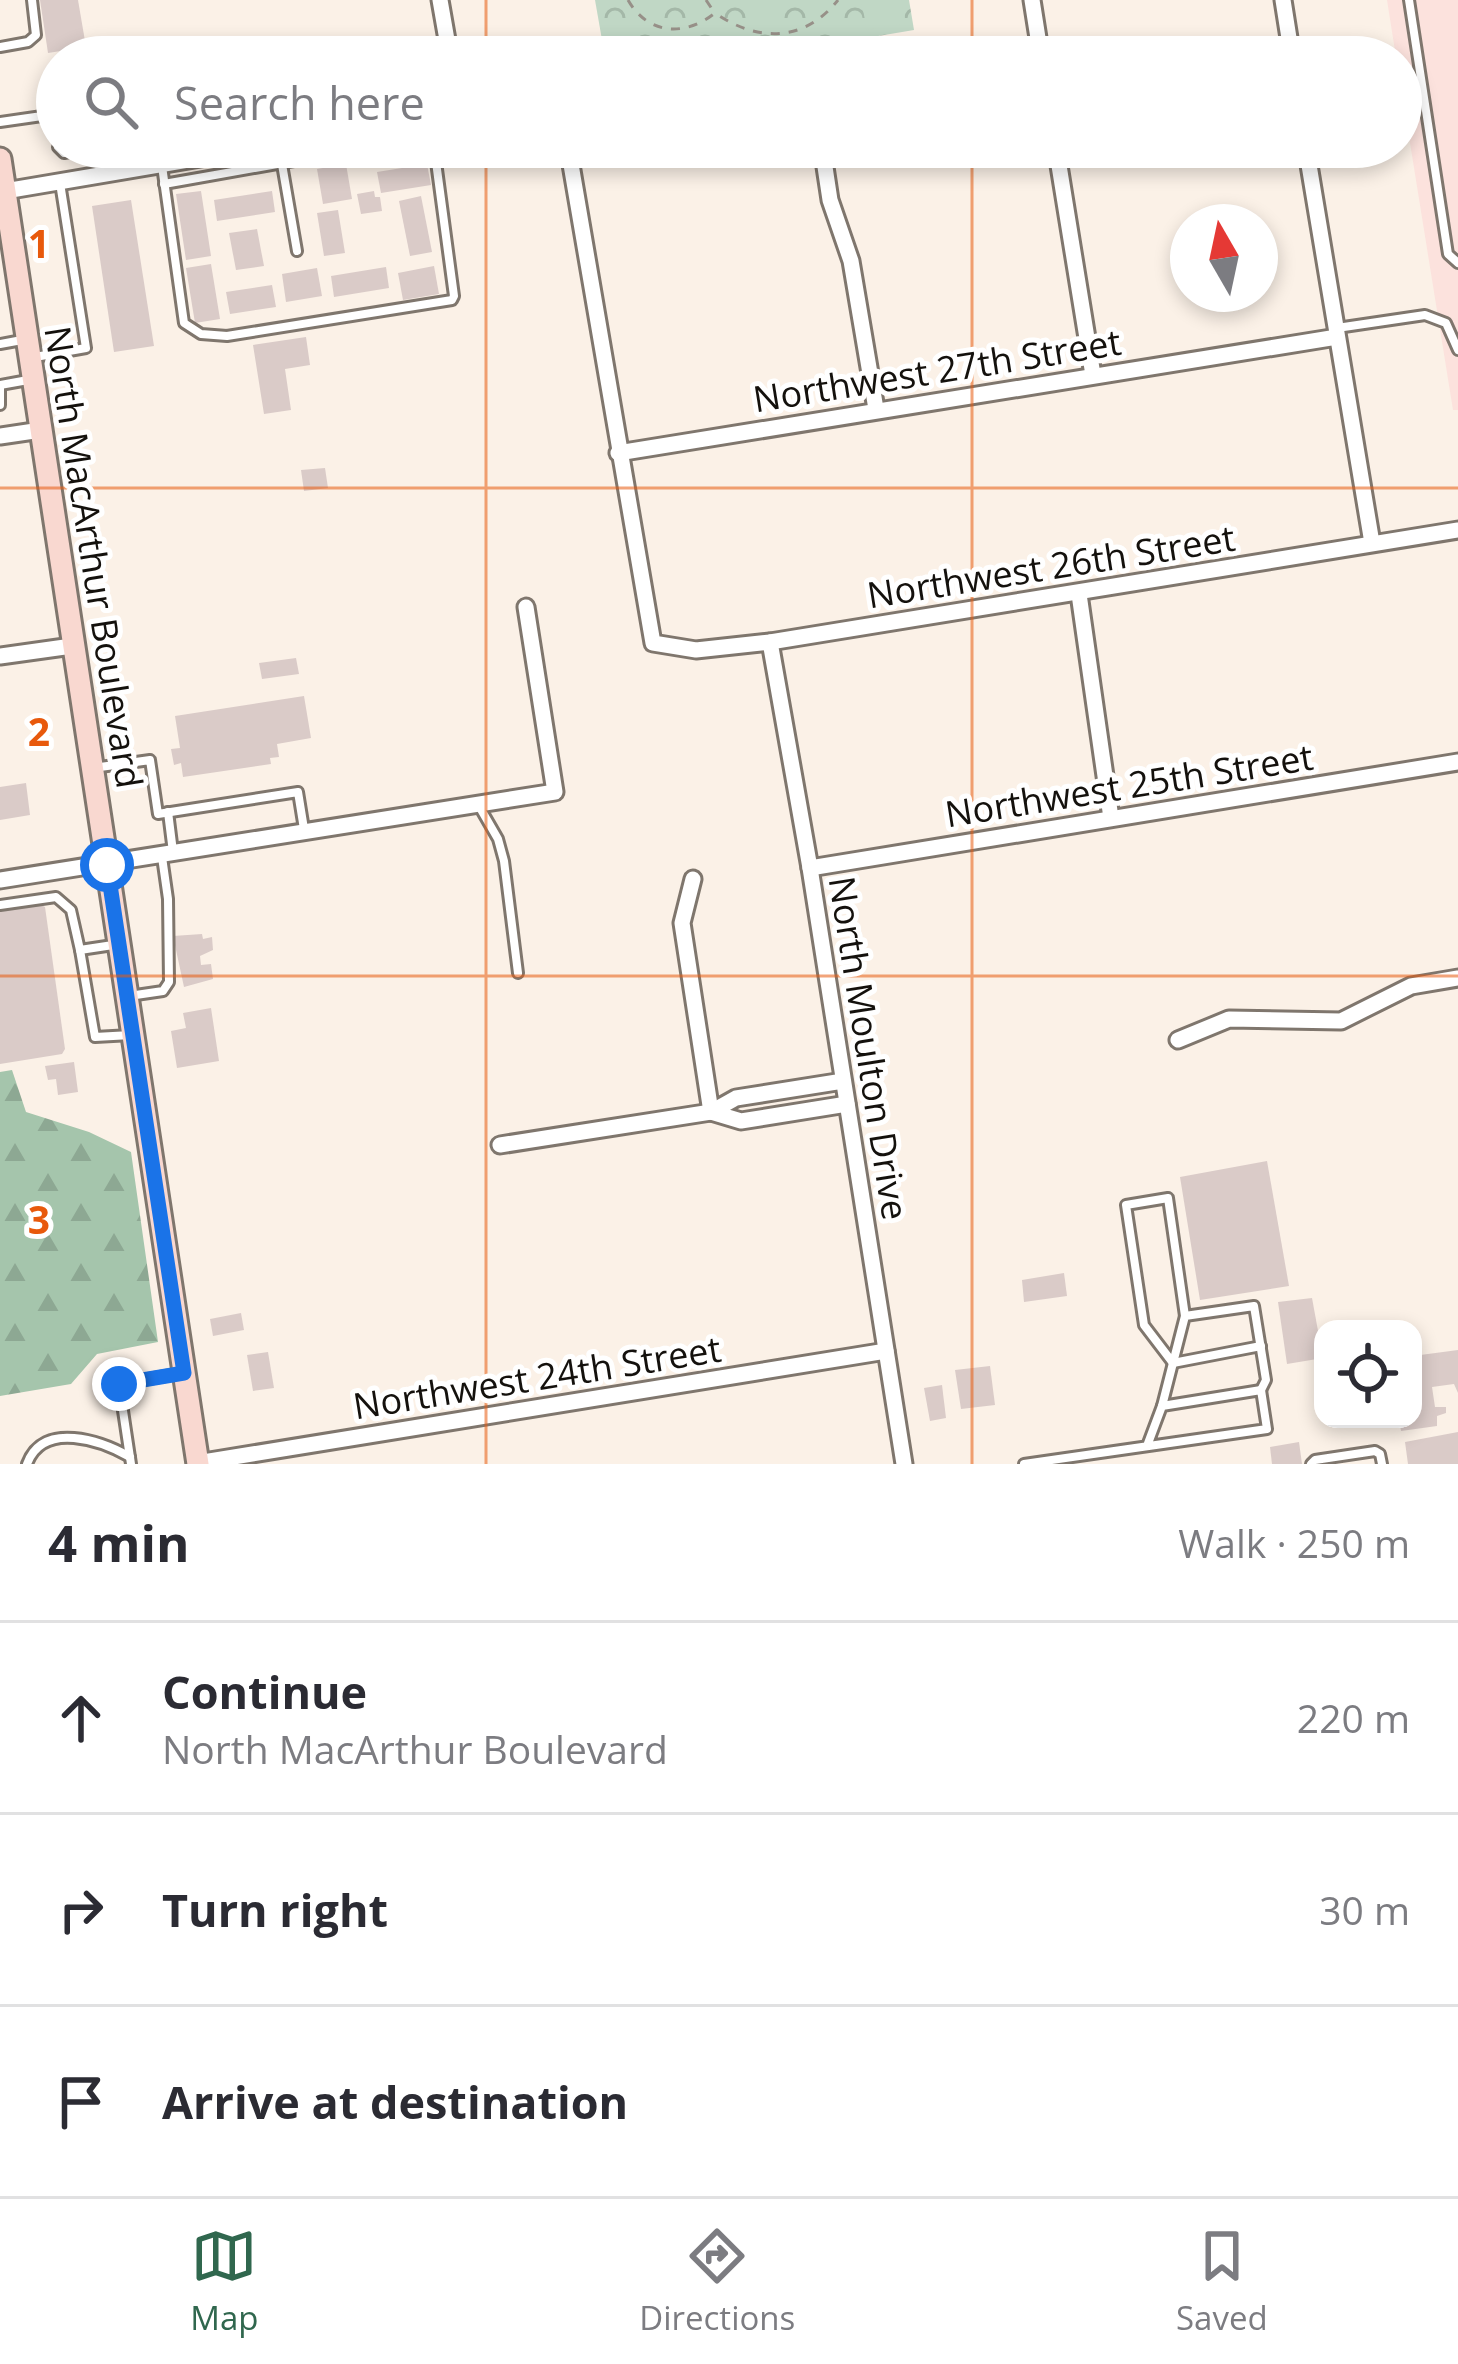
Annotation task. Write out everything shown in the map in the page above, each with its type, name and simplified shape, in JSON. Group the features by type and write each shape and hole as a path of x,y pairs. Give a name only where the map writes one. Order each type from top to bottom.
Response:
{"main road":[{"name":"North MacArthur Boulevard","path":"0,159 198,1463"}],"street":[{"path":"440,0 446,36"},
{"path":"1032,0 1038,36"},
{"path":"1282,0 1288,36"},
{"path":"5,190 124,168"},
{"path":"571,168 618,453"},
{"path":"825,168 830,200 851,261 876,409"},
{"path":"1059,168 1093,375"},
{"path":"1310,168 1372,543"},
{"name":"Northwest 27th Street","path":"618,453 1337,333"},
{"path":"0,436 41,430"},
{"name":"Northwest 26th Street","path":"618,453 653,643 696,650 1079,594 1458,530"},
{"path":"1079,594 1111,818"},
{"path":"0,880 555,792 526,608"},
{"name":"North Moulton Drive","path":"770,642 904,1464"},
{"path":"0,656 72,646"},
{"name":"Northwest 25th Street","path":"810,868 1458,761"},
{"path":"693,879 682,922 711,1112"},
{"path":"1178,1040 1229,1019 1341,1021 1411,986 1458,978"},
{"path":"500,1145 711,1112 736,1097 843,1081"},
{"path":"772,1092 777,1115"},
{"path":"711,1112 741,1121 847,1104"},
{"name":"Northwest 24th Street","path":"198,1463 886,1352"}],"lane":[{"path":"0,47 35,35 32,0"},
{"path":"1408,0 1414,36"},
{"path":"1422,89 1448,254 1458,262"},
{"path":"0,122 36,117"},
{"path":"168,168 165,190 184,323 200,334 227,336 448,302 454,296 437,168"},
{"path":"165,190 264,168"},
{"path":"283,168 296,251"},
{"path":"0,405 0,386 30,359 86,348 60,182"},
{"path":"1337,333 1425,315 1446,323 1458,350"},
{"path":"0,344 30,359"},
{"path":"92,768 150,760 158,814 298,792 304,832"},
{"path":"478,805 504,860 518,973"},
{"path":"127,996 163,992 169,982 169,812"},
{"path":"0,905 56,897 71,910 95,1037 133,1035"},
{"path":"80,950 119,945"},
{"path":"1147,1446 1162,1406 1173,1363 1185,1316 1168,1198 1126,1205 1144,1325 1173,1363"},
{"path":"1024,1464 1096,1459 1147,1446 1268,1430 1261,1390 1266,1380 1254,1306 1185,1316"},
{"path":"1173,1363 1261,1346"},
{"path":"131,1460 119,1384 184,1373"},
{"path":"1162,1406 1261,1390"},
{"path":"28,1464 40,1446 69,1438 92,1439 131,1460"},
{"path":"1311,1464 1375,1451 1382,1464"}],"path":[{"path":"628,0 647,21 670,30 698,25 715,13"},
{"path":"706,0 715,13 742,30 774,36 815,23 838,0"}],"shaded area":[{"path":"1387,0 1458,0 1458,410 1453,410 1414,168 1422,168 1422,36 1393,36"}],"green space":[{"path":"595,0 909,0 914,30 878,36 601,36"},
{"path":"861,0 901,0 906,23 867,30"},
{"path":"12,1070 26,1112 89,1132 131,1152 158,1342 97,1354 71,1384 0,1396 0,1072"}],"building":[{"path":"40,0 78,0 84,36 45,36"},
{"path":"347,168 352,199 323,204 317,169"},
{"path":"428,168 431,185 381,193 377,172"},
{"path":"201,191 211,256 186,260 176,194"},
{"path":"272,191 275,212 217,221 214,200"},
{"path":"374,191 382,211 361,214 357,194"},
{"path":"421,196 432,252 410,256 399,201"},
{"path":"131,200 154,346 114,352 92,206"},
{"path":"338,210 345,253 324,256 317,213"},
{"path":"257,229 264,266 236,270 229,233"},
{"path":"211,264 220,319 195,323 186,268"},
{"path":"434,266 439,294 403,300 398,273"},
{"path":"386,267 389,288 334,297 331,276"},
{"path":"317,268 322,296 286,302 282,274"},
{"path":"272,285 276,307 230,314 226,292"},
{"path":"306,337 310,365 285,369 291,410 264,414 253,345"},
{"path":"325,468 328,488 304,491 301,470"},
{"path":"296,658 299,674 262,679 259,663"},
{"path":"304,696 311,738 277,744 279,757 270,758 271,764 183,777 181,763 174,765 171,749 180,748 175,716"},
{"path":"26,783 30,815 0,820 0,787"},
{"path":"45,907 65,1049 62,1054 0,1064 0,909"},
{"path":"202,934 203,939 212,937 213,950 200,956 201,965 211,964 213,979 184,987 173,936"},
{"path":"211,1008 219,1061 177,1068 171,1031 186,1028 183,1013"},
{"path":"74,1062 78,1092 58,1095 56,1079 48,1080 45,1066"},
{"path":"1267,1161 1289,1286 1200,1300 1180,1177"},
{"path":"1064,1273 1067,1296 1024,1302 1022,1280"},
{"path":"1312,1298 1314,1360 1287,1364 1278,1302"},
{"path":"241,1313 244,1330 213,1336 210,1319"},
{"path":"1458,1350 1458,1393 1454,1384 1432,1387 1435,1407 1446,1407 1446,1413 1437,1416 1437,1426 1401,1431 1422,1428 1422,1355"},
{"path":"268,1352 274,1388 253,1391 247,1355"},
{"path":"990,1366 995,1405 961,1409 955,1370"},
{"path":"942,1385 946,1418 930,1421 924,1388"},
{"path":"1458,1432 1458,1464 1408,1464 1405,1442"},
{"path":"1299,1442 1302,1464 1272,1464 1270,1447"}],"route":[{"path":"107,865 184,1373 119,1384"}]}
